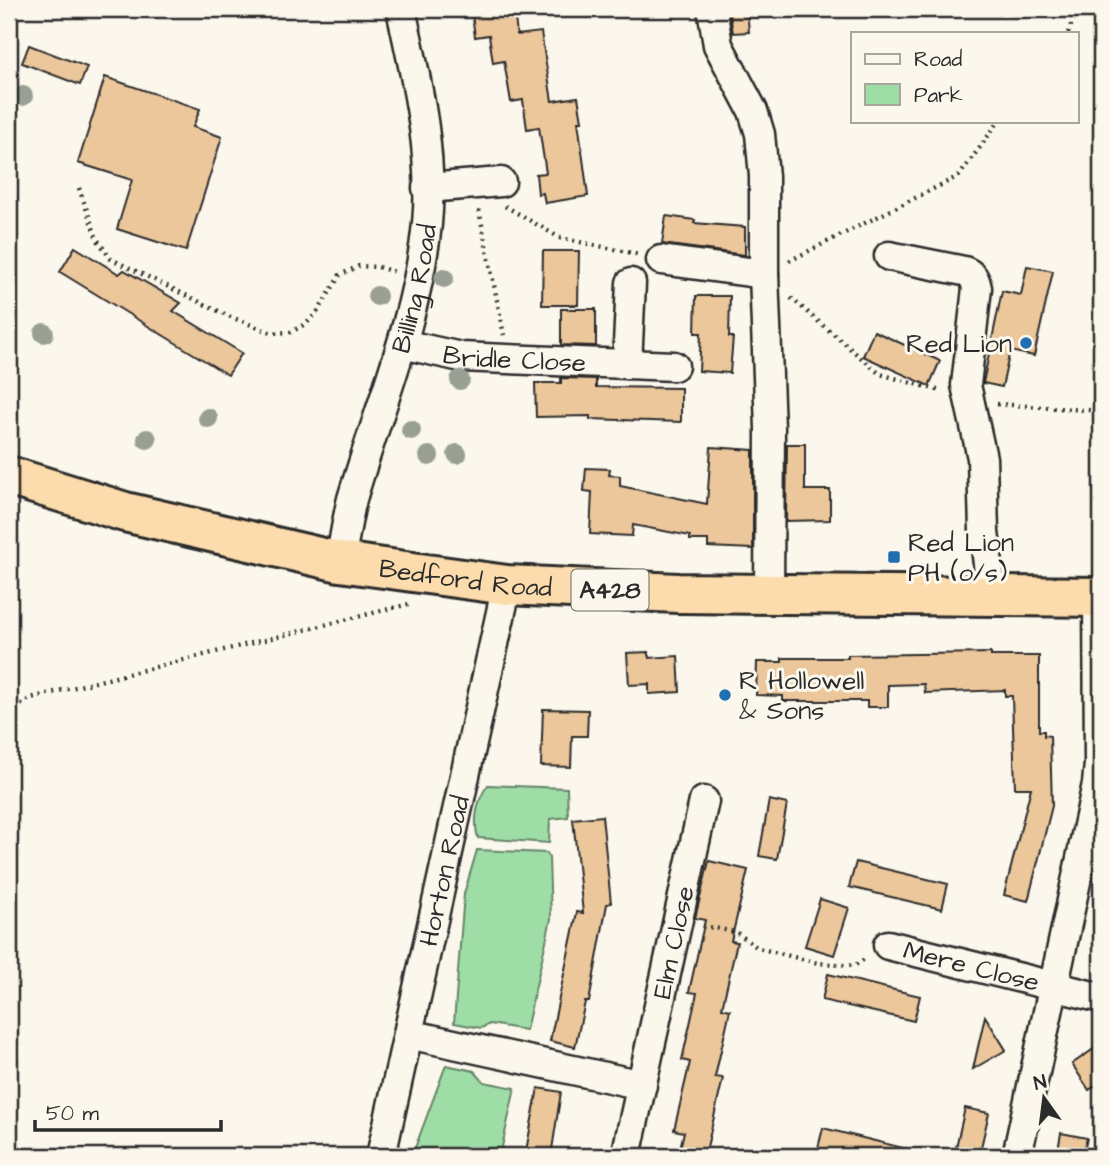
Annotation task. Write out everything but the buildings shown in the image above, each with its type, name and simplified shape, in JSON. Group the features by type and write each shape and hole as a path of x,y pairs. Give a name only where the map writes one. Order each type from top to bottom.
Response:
{"highway":[{"name":"Bedford Road","path":"9,476 125,512 340,562 508,585 678,593 1099,597"}],"street":[{"name":"Billing Road","path":"340,562 351,502 402,344 419,280 427,221 427,156 419,93 401,9"},
{"path":"712,9 718,45 753,111 760,134 764,176 764,274 770,428 769,594"},
{"path":"427,188 501,193"},
{"path":"889,256 964,271 971,273 976,280 966,385 982,457 984,532 992,596"},
{"path":"661,260 764,274"},
{"path":"627,364 631,283"},
{"name":"Bridle Close","path":"402,344 461,357 674,366"},
{"name":"Horton Road","path":"381,1156 508,585"},
{"path":"1017,1156 1099,785 1099,597"},
{"name":"Elm Close","path":"626,1156 704,801"},
{"name":"Mere Close","path":"888,945 1101,998"},
{"path":"408,1034 642,1085"}],"path":[{"path":"1068,32 1077,9"},
{"path":"998,122 959,176 764,274 880,374 988,403 1101,411"},
{"path":"79,188 97,239 111,259 231,317 272,333 291,332 307,323 319,310 340,275 359,266 378,267 419,280"},
{"path":"501,193 560,238 661,260"},
{"path":"477,201 509,360"},
{"path":"9,712 31,698 419,602"},
{"path":"678,922 736,932 758,948 818,963 854,966 888,945"}],"green space":[{"path":"488,785 567,788 568,817 550,819 549,843 478,838 477,810"},
{"path":"477,850 547,853 549,857 551,919 526,1030 490,1024 481,1028 454,1023 464,894"},
{"path":"446,1065 474,1071 484,1082 515,1088 500,1156 412,1156"}],"place":[{"name":"Red Lion","path":"1026,343"},
{"name":"Red Lion PH (o/s)","path":"894,557"},
{"name":"R Hollowell & Sons","path":"725,695"}]}
